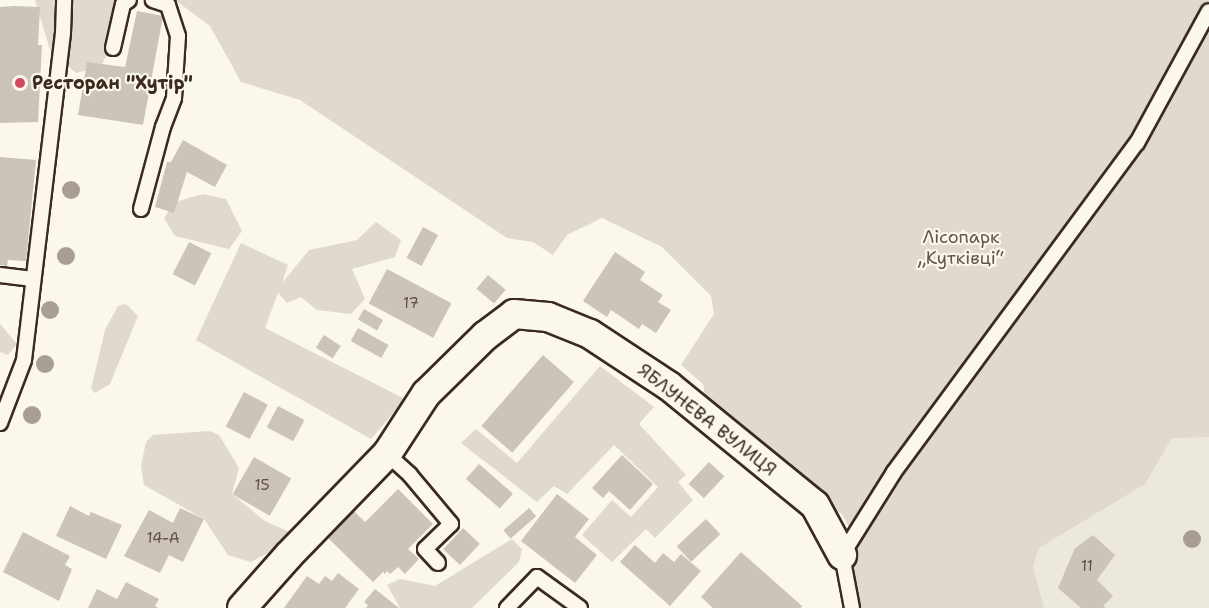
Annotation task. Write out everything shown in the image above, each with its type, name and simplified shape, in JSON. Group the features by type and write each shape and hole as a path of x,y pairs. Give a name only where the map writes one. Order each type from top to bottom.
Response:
{"street":[{"name":"ЯБЛУНЕВА ВУЛИЦЯ","path":"242,608 288,555 387,454 426,394 485,336 514,314 548,317 590,334 669,386 815,506 842,555"}],"lane":[{"path":"0,423 24,360 64,0"},
{"path":"113,48 123,4 129,0"},
{"path":"141,209 163,127 174,98 178,36 168,5 153,0"},
{"path":"852,608 842,555 894,472 1137,143 1209,11"},
{"path":"0,275 33,279"},
{"path":"387,454 410,475 451,524 425,549 438,563"},
{"path":"507,608 537,576 580,608"}],"shaded area":[{"path":"1197,389 1209,401 1209,608 979,608"}],"green space":[{"path":"35,0 116,0 120,32 101,66 76,73 50,50"},
{"name":"Лісопарк „Кутківці“","path":"175,0 1209,0 1209,437 1172,438 1145,484 1039,548 1033,566 1044,608 850,608 844,593 853,534 841,513 828,511 708,412 703,384 681,365 714,314 711,296 662,247 602,218 567,235 553,255 533,242 507,238 300,100 241,82 210,26"},
{"path":"203,194 226,199 242,231 229,249 175,236 164,218 175,202"},
{"path":"376,222 401,240 395,257 352,269 365,299 351,314 317,310 301,297 287,303 278,293 265,328 405,399 371,439 196,340 241,243 288,265 282,283 309,250 357,240"},
{"path":"126,304 138,316 110,384 95,393 91,389 105,330 118,306"},
{"path":"0,324 17,344 8,355 0,352"},
{"path":"600,366 654,407 639,424 686,475 678,482 693,500 655,538 646,529 612,562 582,535 612,500 631,517 658,487 614,445 567,494 554,486 537,502 461,443 476,429 517,463"},
{"path":"209,431 219,435 239,468 232,494 265,521 292,533 286,543 251,562 228,555 204,519 144,485 141,466 146,442 153,435"},
{"path":"512,539 522,549 519,562 472,608 400,608 387,585 400,579 435,586"}],"building":[{"name":"Ресторан \"Хутір\"","path":"0,7 40,7 38,45 42,45 38,122 0,123"},
{"path":"137,11 163,16 143,125 78,115 87,62 125,67"},
{"path":"183,140 227,165 215,187 187,172 174,213 155,207 167,162 171,162"},
{"path":"0,157 36,160 26,261 8,260 7,266 0,265"},
{"path":"423,227 438,235 422,266 407,258"},
{"path":"189,242 211,253 195,285 173,274"},
{"path":"615,252 645,272 640,280 663,295 658,302 671,310 656,333 642,324 639,329 611,310 607,317 583,301"},
{"path":"387,269 451,303 433,338 369,303"},
{"path":"488,275 506,290 494,304 476,289"},
{"path":"364,309 383,320 377,330 358,319"},
{"path":"358,328 389,345 381,358 351,341"},
{"path":"324,335 341,346 333,358 316,348"},
{"path":"543,355 574,382 512,453 481,426"},
{"path":"244,392 268,405 250,439 226,426"},
{"path":"278,406 304,420 293,441 267,427"},
{"path":"622,455 653,484 630,510 609,491 603,498 592,488"},
{"path":"254,457 291,478 270,516 232,494"},
{"path":"709,462 724,476 704,498 689,484"},
{"path":"479,464 513,494 500,509 466,479"},
{"path":"398,489 433,524 408,549 419,559 405,574 398,567 390,574 387,571 385,574 383,572 373,582 327,537 353,510 365,522"},
{"path":"557,494 589,519 575,537 597,555 575,583 521,541"},
{"path":"70,506 89,516 91,512 122,525 106,559 56,536"},
{"path":"180,508 204,519 183,562 169,555 160,573 124,556 149,510 173,523"},
{"path":"529,508 536,516 511,539 503,530"},
{"path":"706,519 720,534 691,562 677,546"},
{"path":"463,528 480,544 460,565 443,549"},
{"path":"23,532 70,556 65,565 72,569 59,601 3,572"},
{"path":"1093,535 1115,555 1097,580 1113,596 1103,606 1106,608 1081,608 1058,588 1075,548"},
{"path":"635,545 655,563 663,553 674,562 681,554 701,571 670,606 620,562"},
{"path":"741,552 802,606 801,608 713,608 701,597"},
{"path":"338,573 359,589 345,608 284,608 307,576 319,584 325,576 332,581"},
{"path":"126,582 159,599 155,606 158,608 88,608 97,589 117,599"},
{"path":"375,589 399,608 366,608 368,605 364,602"}],"place":[{"name":"Ресторан \"Хутір\"","path":"20,83"}]}
